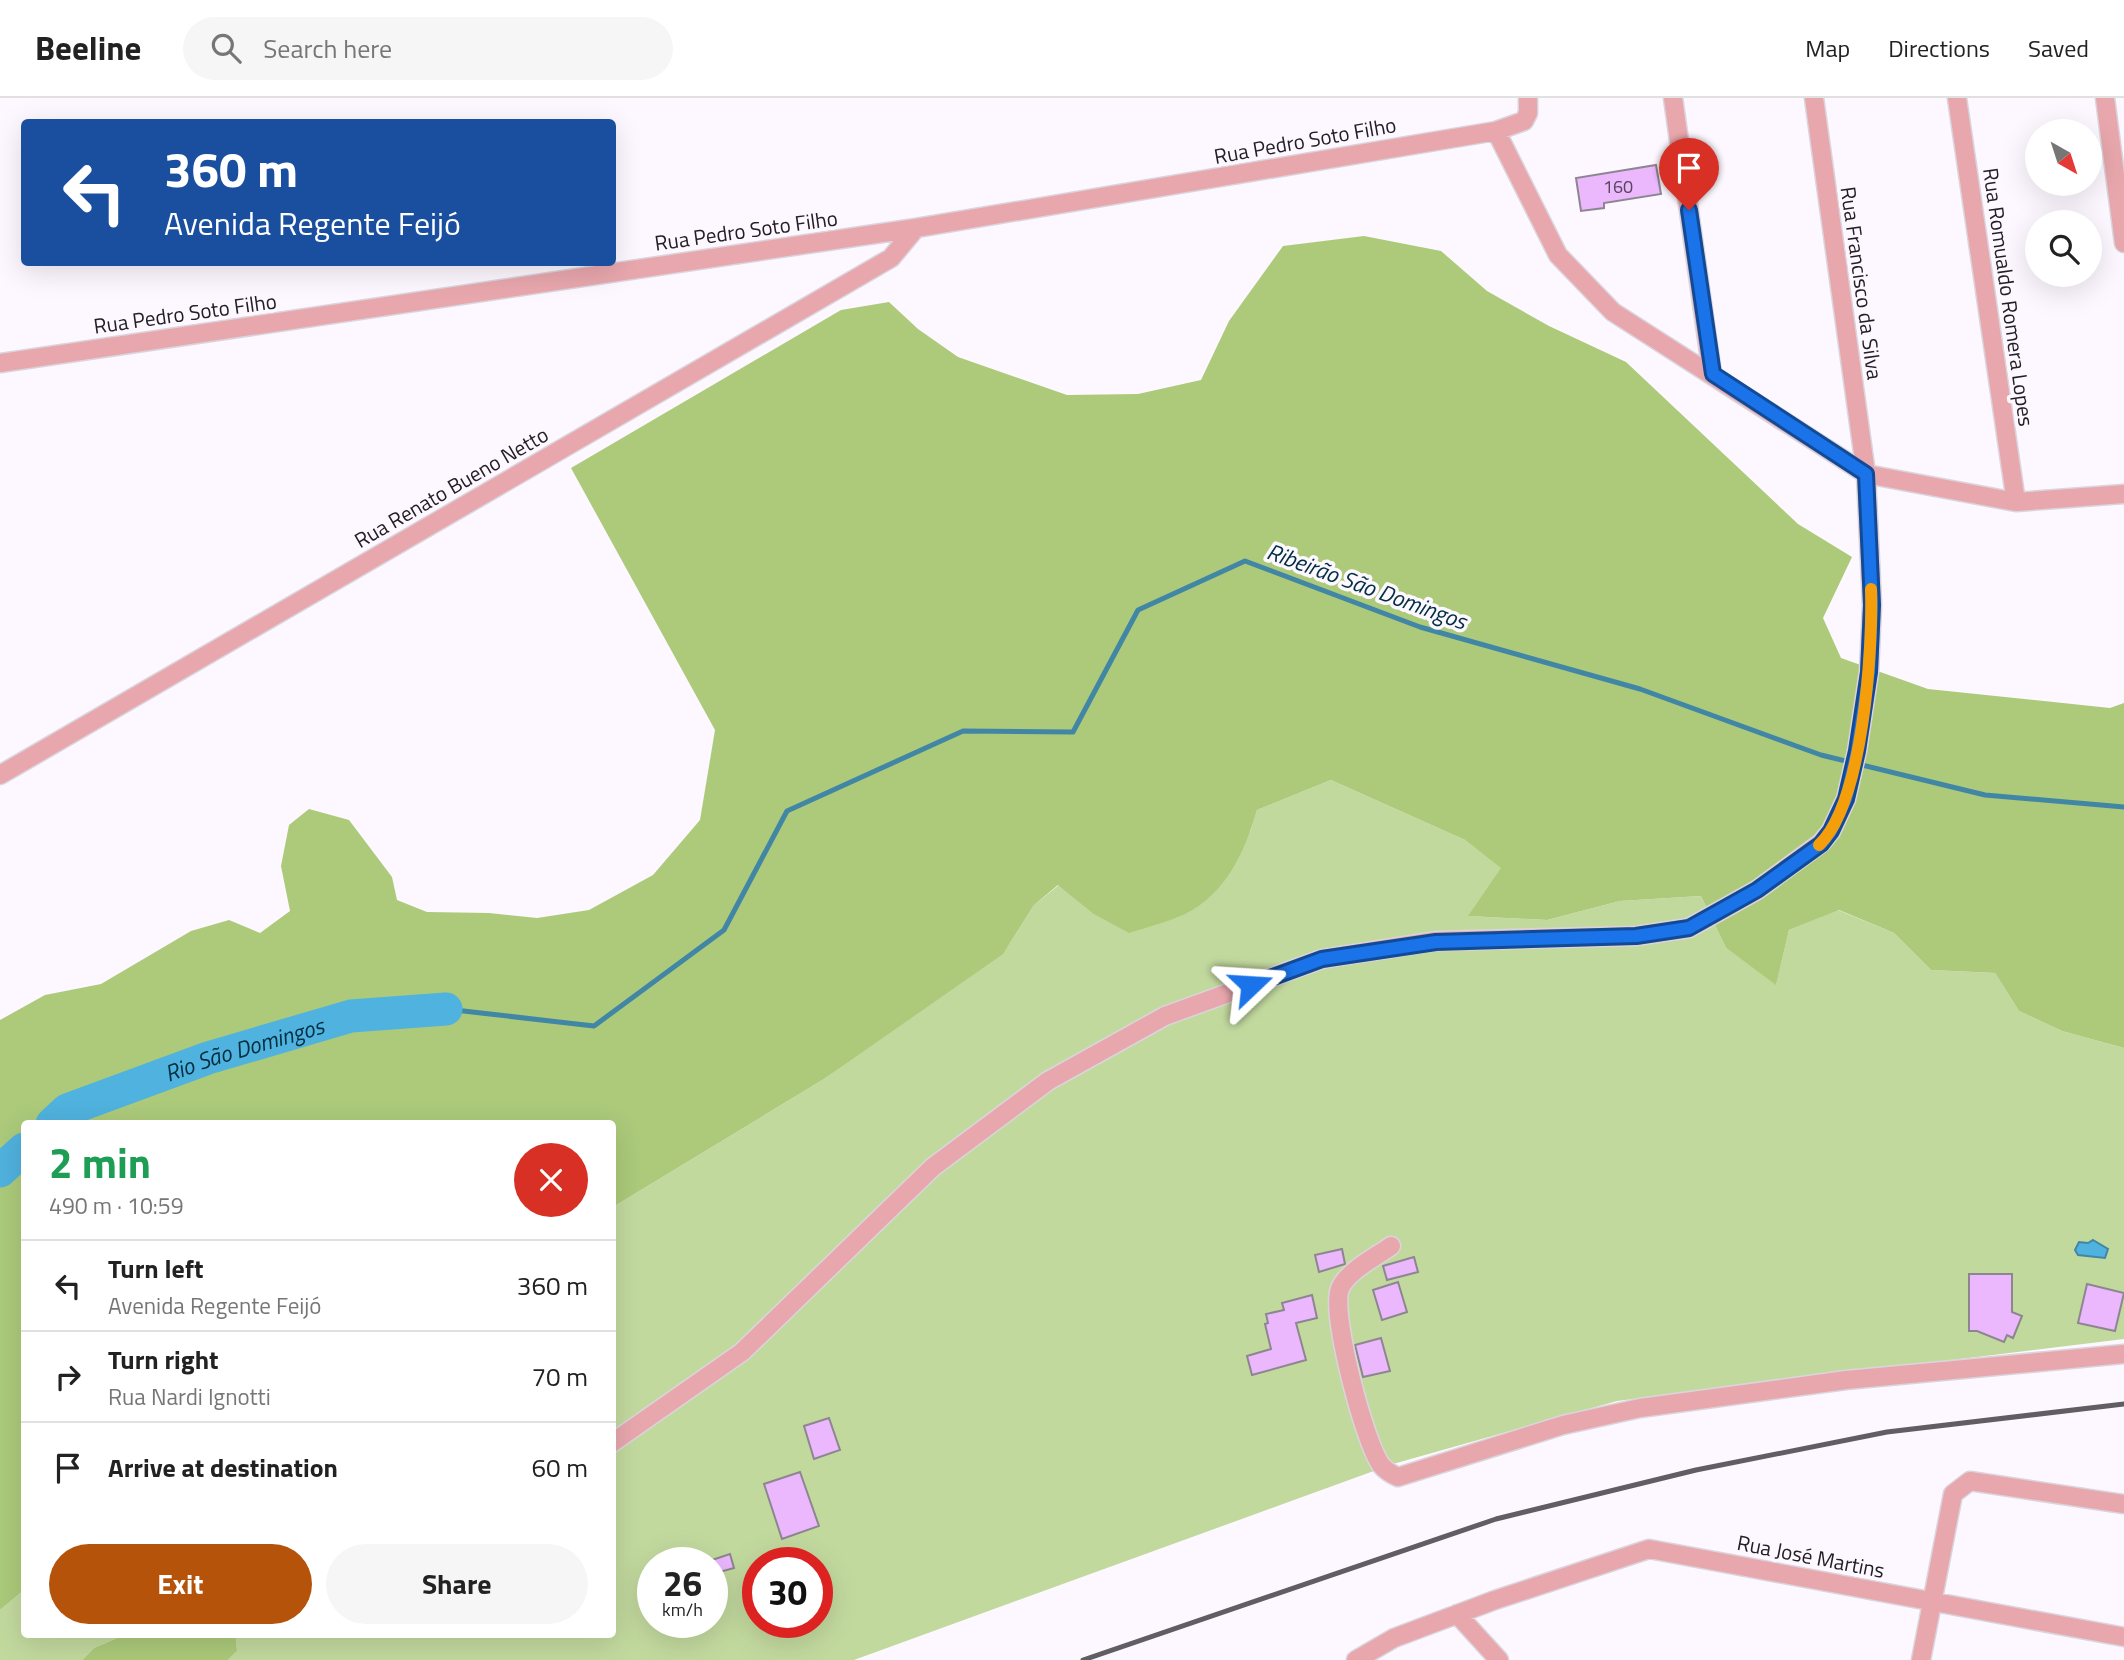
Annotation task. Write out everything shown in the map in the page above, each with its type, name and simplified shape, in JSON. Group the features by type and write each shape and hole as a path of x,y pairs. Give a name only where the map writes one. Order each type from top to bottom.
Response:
{"street":[{"name":"Rua Pedro Soto Filho","path":"0,363 916,228 1496,131 1524,121 1528,113 1528,98"},
{"path":"1673,98 1713,374"},
{"name":"Rua Francisco da Silva","path":"616,1440 742,1352 933,1167 1048,1081 1165,1016 1322,959 1436,942 1636,936 1689,928 1757,890 1821,844 1831,831 1846,799 1857,751 1869,672 1872,605 1866,474 1814,98"},
{"name":"Rua Romualdo Romera Lopes","path":"1957,98 2016,502"},
{"path":"2105,98 2124,243"},
{"path":"1496,131 1558,255 1613,312 1866,474 2016,502 2124,494"},
{"name":"Rua Renato Bueno Netto","path":"0,775 891,258 916,228"},
{"path":"1391,1247 1345,1281 1339,1292 1339,1339 1374,1453 1390,1474 1398,1477 1563,1425 1640,1408 1846,1380 2124,1354"},
{"path":"1921,1660 1953,1494 1970,1481 2124,1504"},
{"name":"Rua José Martins","path":"1356,1660 1394,1638 1457,1614 1649,1549 2124,1637"},
{"path":"1457,1614 1499,1660"}],"green space":[{"path":"1364,236 1441,251 1487,291 1549,326 1626,362 1798,524 1852,557 1823,618 1841,658 1928,689 2110,708 2124,703 2124,1048 2062,1031 2019,1011 1995,973 1931,970 1894,933 1839,910 1789,930 1776,985 1726,948 1701,896 1620,901 1547,920 1468,916 1501,868 1465,840 1331,780 1257,810 1240,856 1223,883 1199,905 1172,920 1129,933 1092,913 1058,885 1034,905 1003,954 824,1079 616,1205 616,1120 21,1120 21,1592 0,1610 0,1020 45,995 101,984 191,931 229,920 260,933 290,911 281,866 289,825 309,809 349,820 392,877 397,900 427,912 489,913 537,918 589,910 653,875 700,820 715,730 571,468 841,310 889,302 918,329 958,357 1067,395 1138,394 1201,380 1229,321 1283,246"},
{"path":"1331,780 1465,840 1502,868 1469,916 1547,920 1620,901 1701,896 1726,948 1776,984 1789,930 1838,910 1894,933 1931,970 1995,973 2019,1011 2062,1031 2124,1048 2124,1339 1617,1401 1393,1464 854,1660 228,1660 237,1651 236,1638 616,1638 616,1205 824,1079 923,1008 1008,946 1034,905 1059,885 1092,913 1250,832 1257,810"},
{"path":"21,1592 21,1638 117,1638 94,1648 82,1660 0,1660 0,1610"},
{"path":"117,1638 236,1638 237,1651 228,1660 82,1660 94,1648"}],"water":[{"path":"2093,1240 2108,1249 2105,1258 2078,1255 2075,1250 2079,1242 2088,1243"}],"building":[{"path":"1656,165 1661,194 1604,203 1604,208 1581,211 1576,178"},
{"path":"1342,1249 1345,1264 1319,1272 1315,1255"},
{"path":"1414,1257 1418,1272 1387,1280 1383,1266"},
{"path":"1969,1274 2012,1274 2012,1312 2022,1316 2013,1338 2007,1335 2004,1342 1977,1331 1969,1331"},
{"path":"1398,1282 1407,1312 1382,1320 1373,1290"},
{"path":"2087,1284 2124,1293 2115,1331 2078,1323"},
{"path":"1312,1295 1317,1318 1296,1323 1306,1360 1252,1375 1247,1356 1271,1349 1265,1324 1268,1323 1266,1314 1284,1310 1282,1303"},
{"path":"1381,1338 1390,1371 1363,1377 1355,1345"},
{"path":"829,1418 840,1450 814,1459 804,1426"},
{"path":"800,1472 819,1526 782,1539 764,1484"},
{"path":"728,1555 734,1568 728,1570"}],"waterway":[{"name":"Ribeirão São Domingos","path":"446,1009 594,1026 724,930 787,811 963,731 1073,732 1138,610 1245,561 1420,627 1640,689 1821,755 1985,795 2124,807"},
{"name":"Rio São Domingos","path":"56,1120 67,1110 208,1058 351,1016 446,1009"},
{"name":"Rio São Domingos","path":"0,1171 21,1152"}],"railway":[{"path":"1083,1660 1496,1519 1696,1470 1887,1432 2124,1404"}],"slow traffic":[{"path":"1819,845 1831,831 1846,799 1857,751 1869,672 1871,589"}],"route":[{"path":"1251,985 1322,959 1436,942 1636,936 1689,928 1757,890 1821,844 1831,831 1846,799 1857,751 1869,672 1872,605 1866,474 1713,374 1689,210"}]}
